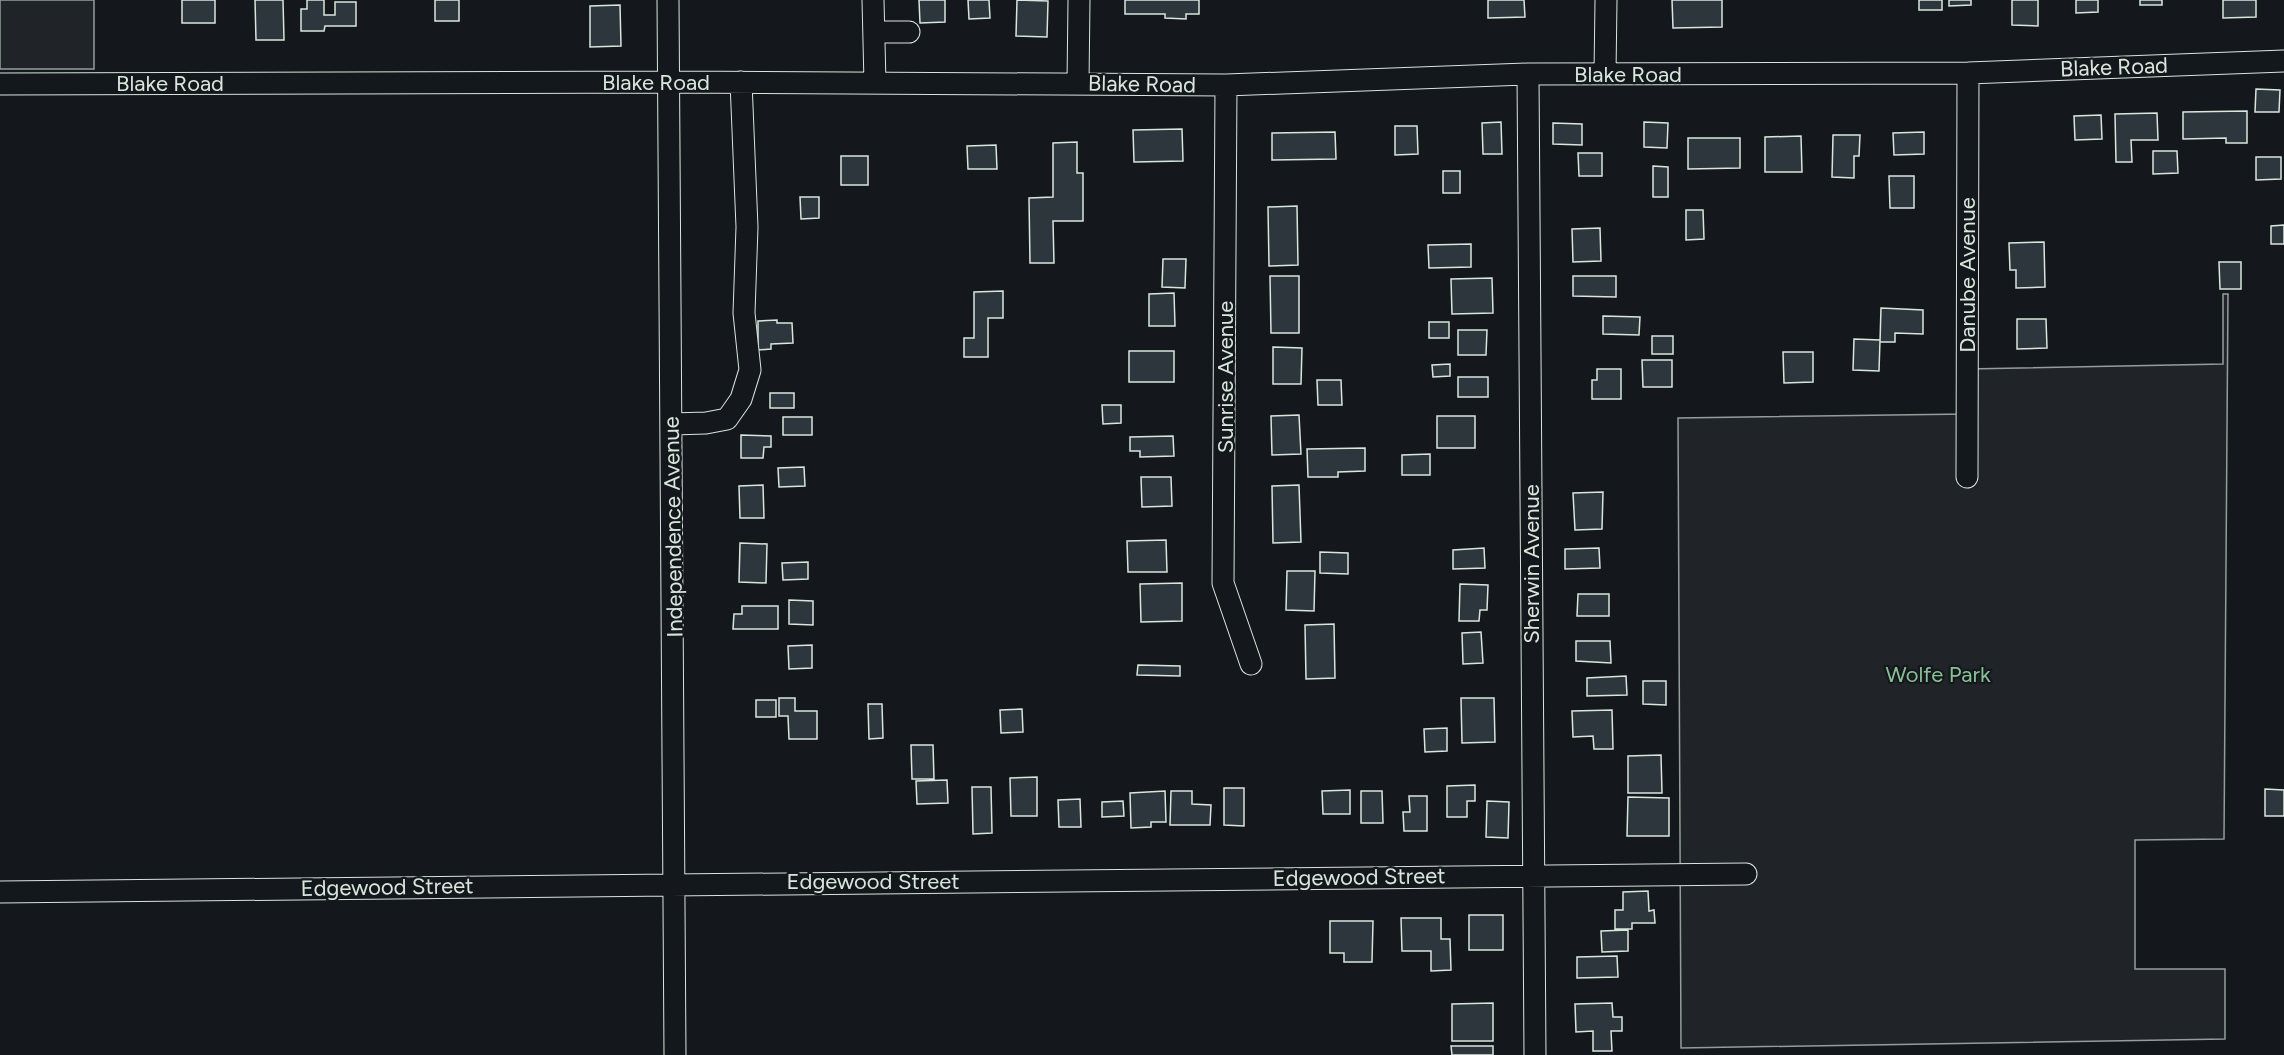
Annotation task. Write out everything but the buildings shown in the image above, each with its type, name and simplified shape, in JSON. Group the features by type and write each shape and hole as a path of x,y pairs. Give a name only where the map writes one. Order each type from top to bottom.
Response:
{"street":[{"name":"Independence Avenue","path":"668,0 676,883 675,1055"},
{"path":"873,0 875,82"},
{"path":"1078,0 1078,84"},
{"path":"1605,74 1606,0"},
{"path":"874,32 909,32"},
{"name":"Blake Road","path":"0,84 875,82 1226,86 1528,74 1968,73 2284,61"},
{"name":"Danube Avenue","path":"1967,477 1968,73"},
{"name":"Sherwin Avenue","path":"1528,74 1535,1055"},
{"path":"672,424 706,423 727,418 741,399 750,370 744,313 747,227 741,82"},
{"name":"Sunrise Avenue","path":"1226,86 1224,583 1251,664"},
{"name":"Edgewood Street","path":"0,892 676,883 1746,874"}],"green space":[{"path":"0,0 94,0 94,69 0,69"},
{"name":"Wolfe Park","path":"2223,294 2228,294 2224,839 2135,840 2135,969 2225,969 2225,1039 1681,1048 1678,418 1966,414 1967,369 2223,364"}]}
